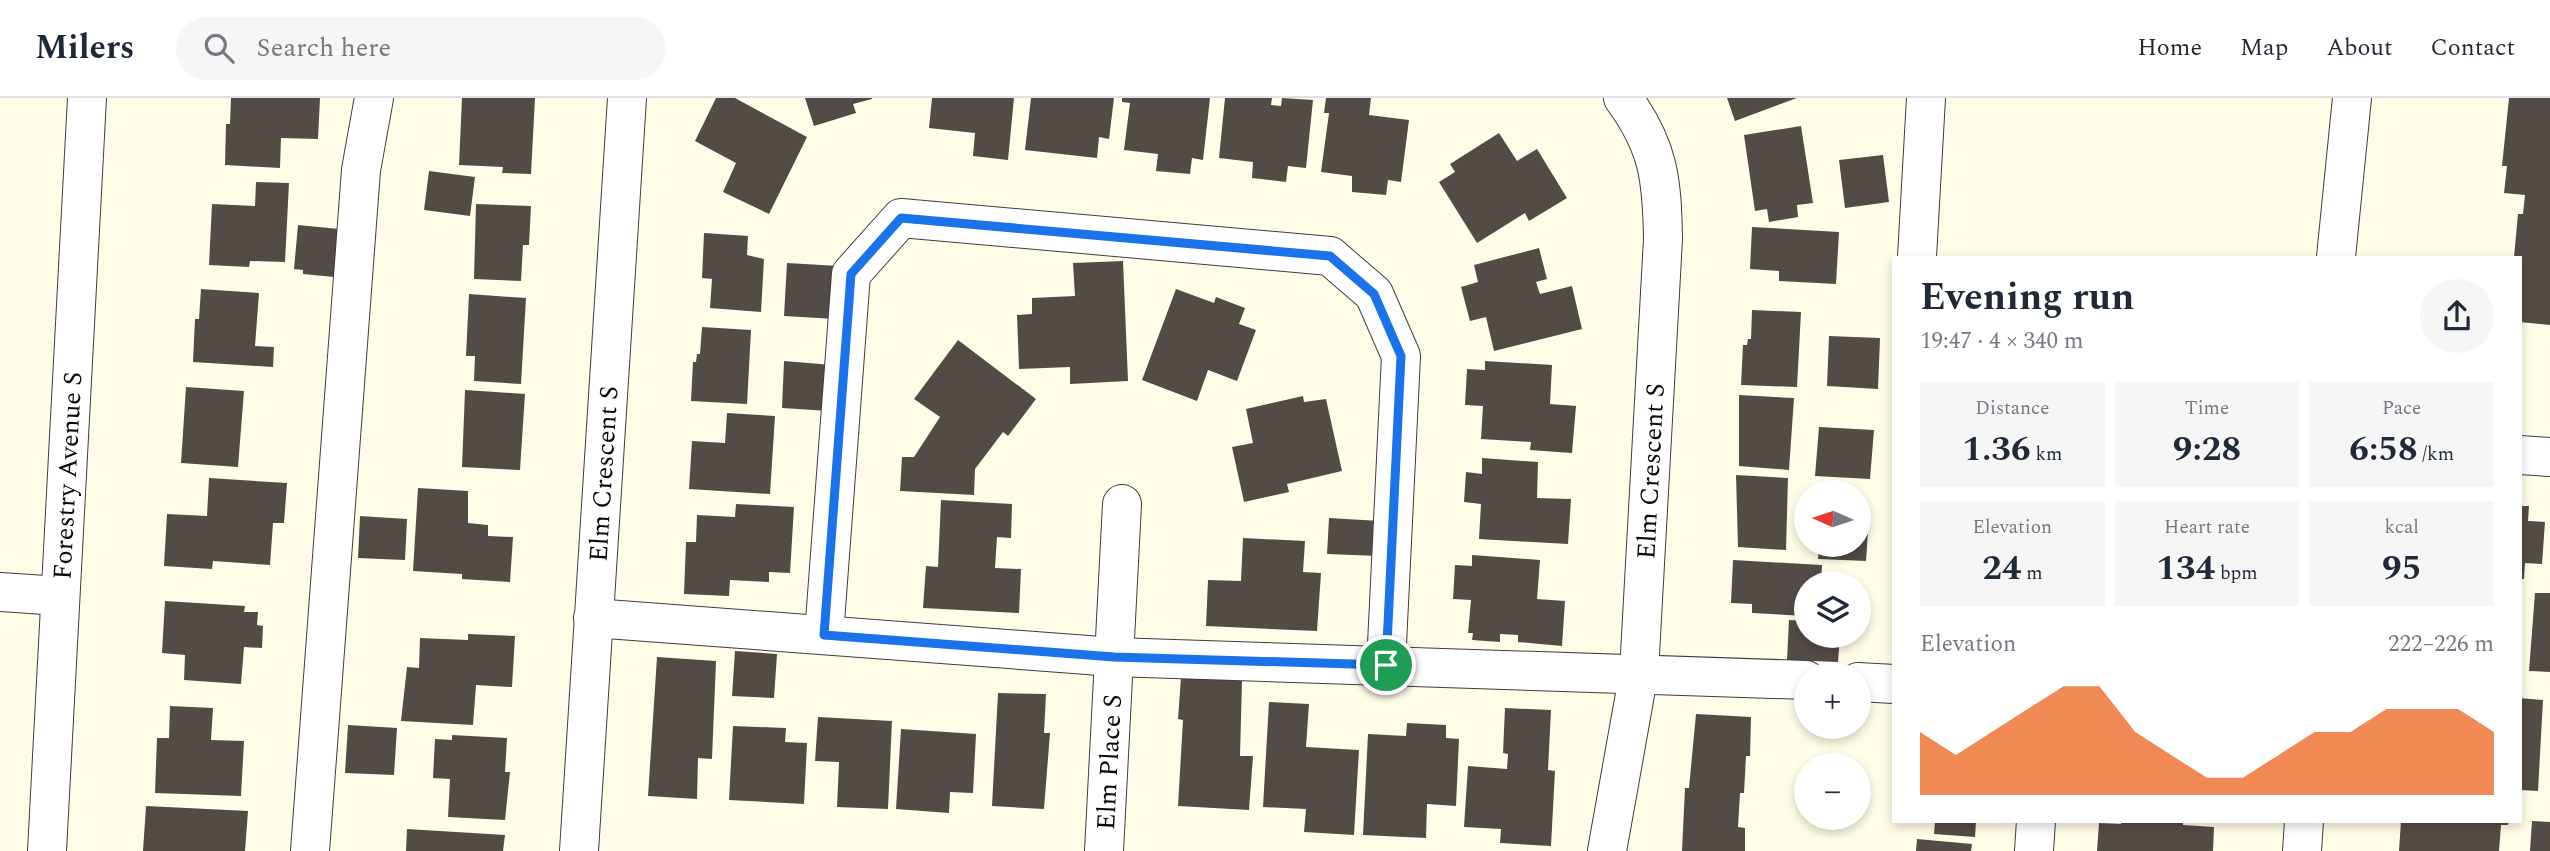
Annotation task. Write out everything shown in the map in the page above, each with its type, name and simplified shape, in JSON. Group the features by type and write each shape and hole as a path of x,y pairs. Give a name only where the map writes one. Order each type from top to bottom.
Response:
{"street":[{"name":"Forestry Avenue S","path":"47,851 87,98"},
{"path":"310,851 361,170 374,98"},
{"name":"Elm Crescent S","path":"579,851 627,98"},
{"name":"Elm Crescent S","path":"1607,851 1639,672 1663,239 1662,181 1643,126 1623,98"},
{"path":"1917,256 1926,98"},
{"path":"2330,98 2335,256"},
{"path":"2335,256 2353,98"},
{"path":"824,635 851,274 901,218 1330,256 1374,294 1401,356 1386,665"},
{"path":"2522,455 2550,457"},
{"name":"Elm Place S","path":"1104,851 1122,504"},
{"path":"0,592 60,596"},
{"path":"593,618 1114,657 1639,672 1794,679"},
{"path":"1871,683 1892,684"},
{"path":"2034,851 2036,823"},
{"path":"2302,851 2304,823"}],"building":[{"path":"231,98 320,98 318,139 281,138 280,168 225,165 226,124 230,124"},
{"path":"462,98 535,98 531,174 502,173 503,167 459,165"},
{"path":"716,98 735,98 807,137 769,214 723,192 736,163 695,141"},
{"path":"805,98 872,99 853,104 856,113 814,126"},
{"path":"932,98 1014,98 1008,160 973,156 975,133 929,128"},
{"path":"1031,98 1114,98 1109,139 1099,137 1097,158 1025,150"},
{"path":"1122,98 1210,98 1203,160 1192,158 1190,174 1156,171 1158,154 1124,150 1130,103 1122,102"},
{"path":"1225,98 1272,98 1271,105 1281,106 1282,98 1313,100 1306,168 1288,166 1286,182 1252,178 1253,162 1219,158"},
{"path":"1326,98 1371,98 1369,115 1409,120 1401,182 1388,180 1386,195 1352,192 1352,176 1321,172 1329,113 1324,113"},
{"path":"1727,98 1797,98 1735,121"},
{"path":"2509,98 2550,98 2550,325 2522,322 2522,256 2514,256 2518,214 2523,214 2525,195 2504,193 2507,166 2502,166"},
{"path":"1801,126 1813,203 1797,205 1798,217 1769,222 1767,209 1755,211 1744,135"},
{"path":"1499,133 1517,161 1537,149 1567,198 1529,221 1525,213 1477,243 1439,182 1455,172 1450,164"},
{"path":"1883,155 1889,202 1845,208 1839,160"},
{"path":"429,171 475,177 470,216 424,210"},
{"path":"256,182 289,183 285,262 250,261 249,267 209,265 212,204 255,206"},
{"path":"476,204 531,206 529,245 523,245 521,281 474,279"},
{"path":"298,225 339,229 334,277 303,274 303,270 294,269"},
{"path":"1752,227 1839,232 1836,284 1779,281 1779,271 1750,269"},
{"path":"704,233 748,236 747,255 764,259 761,312 710,308 712,279 702,278"},
{"path":"1539,248 1547,279 1536,282 1540,294 1572,286 1582,329 1494,351 1486,317 1470,321 1461,287 1478,282 1474,265"},
{"path":"1123,261 1128,381 1070,384 1070,367 1019,369 1017,315 1032,314 1032,298 1075,296 1073,263"},
{"path":"787,263 839,266 835,319 784,316"},
{"path":"201,289 259,293 255,346 274,347 273,367 193,362 195,319 199,319"},
{"path":"1176,289 1214,303 1216,297 1245,308 1239,324 1256,330 1237,381 1208,370 1197,401 1142,380"},
{"path":"469,294 526,298 521,384 474,381 475,356 466,356"},
{"path":"1752,310 1801,312 1797,387 1741,385 1743,345 1747,345 1748,339 1751,339"},
{"path":"702,327 751,330 747,404 691,401 693,362 696,362 697,354 700,354"},
{"path":"1829,336 1880,338 1878,389 1827,386"},
{"path":"958,340 1036,399 1008,436 1003,432 975,469 974,495 900,491 902,457 914,457 940,417 914,399"},
{"path":"784,361 832,365 829,411 782,408"},
{"path":"1485,361 1552,365 1550,404 1576,406 1572,453 1530,450 1531,442 1481,439 1483,406 1465,405 1467,369 1485,370"},
{"path":"186,387 244,391 238,467 181,463"},
{"path":"465,390 525,394 520,470 462,467"},
{"path":"1739,395 1794,398 1789,470 1739,466"},
{"path":"1303,396 1304,402 1326,399 1342,471 1287,484 1289,492 1244,502 1232,447 1253,443 1246,409"},
{"path":"727,413 775,416 770,494 689,489 692,441 725,443"},
{"path":"1819,427 1874,430 1870,479 1815,476"},
{"path":"1482,458 1538,462 1537,498 1571,499 1568,544 1479,539 1481,504 1464,502 1466,472 1482,474"},
{"path":"1736,475 1788,478 1786,550 1738,547"},
{"path":"209,478 287,483 284,523 273,523 270,565 213,561 212,569 164,566 167,514 207,516"},
{"path":"418,488 468,491 468,523 488,525 488,536 513,537 510,582 462,579 462,574 413,571"},
{"path":"941,500 1012,504 1011,538 997,537 995,568 1021,569 1019,613 923,608 926,566 938,567"},
{"path":"736,504 794,507 790,573 769,572 769,582 730,580 729,596 684,594 686,542 696,542 697,515 735,517"},
{"path":"2522,506 2529,506 2528,521 2545,522 2542,564 2525,563 2524,579"},
{"path":"360,516 407,519 405,560 358,558"},
{"path":"1329,518 1380,521 1378,556 1327,554"},
{"path":"1243,538 1305,541 1303,572 1321,573 1317,631 1206,626 1208,580 1241,581"},
{"path":"1472,555 1540,560 1537,599 1565,601 1562,646 1518,642 1518,635 1500,634 1500,642 1472,640 1473,633 1468,633 1471,600 1453,599 1455,565 1472,566"},
{"path":"1818,557 1866,557 1866,561"},
{"path":"1733,560 1822,565 1822,571 1794,571 1794,615 1752,613 1752,604 1731,603"},
{"path":"2535,593 2550,593 2550,672 2529,671"},
{"path":"165,601 245,606 244,612 258,612 257,625 263,626 262,648 244,647 241,684 184,680 185,655 162,653"},
{"path":"1789,620 1794,620 1794,648 1839,648 1838,662 1787,660"},
{"path":"468,634 515,636 512,687 476,685 473,725 401,721 407,667 419,668 420,638 468,640"},
{"path":"735,651 777,654 774,698 732,696"},
{"path":"657,657 716,661 712,759 698,758 697,799 648,796"},
{"path":"1181,677 1242,681 1240,756 1253,756 1249,810 1178,806 1183,720 1178,719"},
{"path":"998,693 1046,694 1044,733 1050,733 1044,809 992,806"},
{"path":"2522,698 2543,700 2538,791 2522,790"},
{"path":"1269,702 1309,704 1306,747 1359,750 1354,835 1304,832 1306,809 1263,807"},
{"path":"170,706 213,708 211,740 244,741 241,796 155,793 157,738 169,738"},
{"path":"1505,708 1551,710 1548,770 1555,771 1551,846 1500,843 1501,829 1464,827 1468,766 1507,769 1508,754 1503,753"},
{"path":"1696,714 1751,717 1750,756 1746,756 1744,793 1740,793 1738,827 1745,828 1745,851 1682,851 1685,788 1689,788"},
{"path":"818,717 892,721 888,809 837,807 839,762 815,761"},
{"path":"1407,723 1446,725 1446,738 1459,739 1456,806 1427,804 1426,838 1363,835 1368,734 1406,736"},
{"path":"348,725 397,728 394,775 345,773"},
{"path":"733,726 786,728 785,742 807,743 804,804 729,800"},
{"path":"901,729 976,734 973,793 950,792 949,813 896,809"},
{"path":"452,735 507,738 505,772 510,772 505,820 448,817 450,779 433,778 435,739 452,740"},
{"path":"146,806 248,811 245,851 143,851"},
{"path":"2532,821 2550,822 2550,851 2530,851"},
{"path":"1935,823 1976,823 1975,837 1934,834"},
{"path":"2099,823 2183,823 2214,827 2213,851 2097,851"},
{"path":"2401,823 2508,823 2501,825 2499,851 2399,851"},
{"path":"407,829 505,835 503,851 406,851"},
{"path":"1917,839 1972,844 1971,851 1916,851"}],"route":[{"path":"901,218 1330,256 1374,294 1401,356 1386,665 1114,657 824,635 851,274 901,218"}]}
